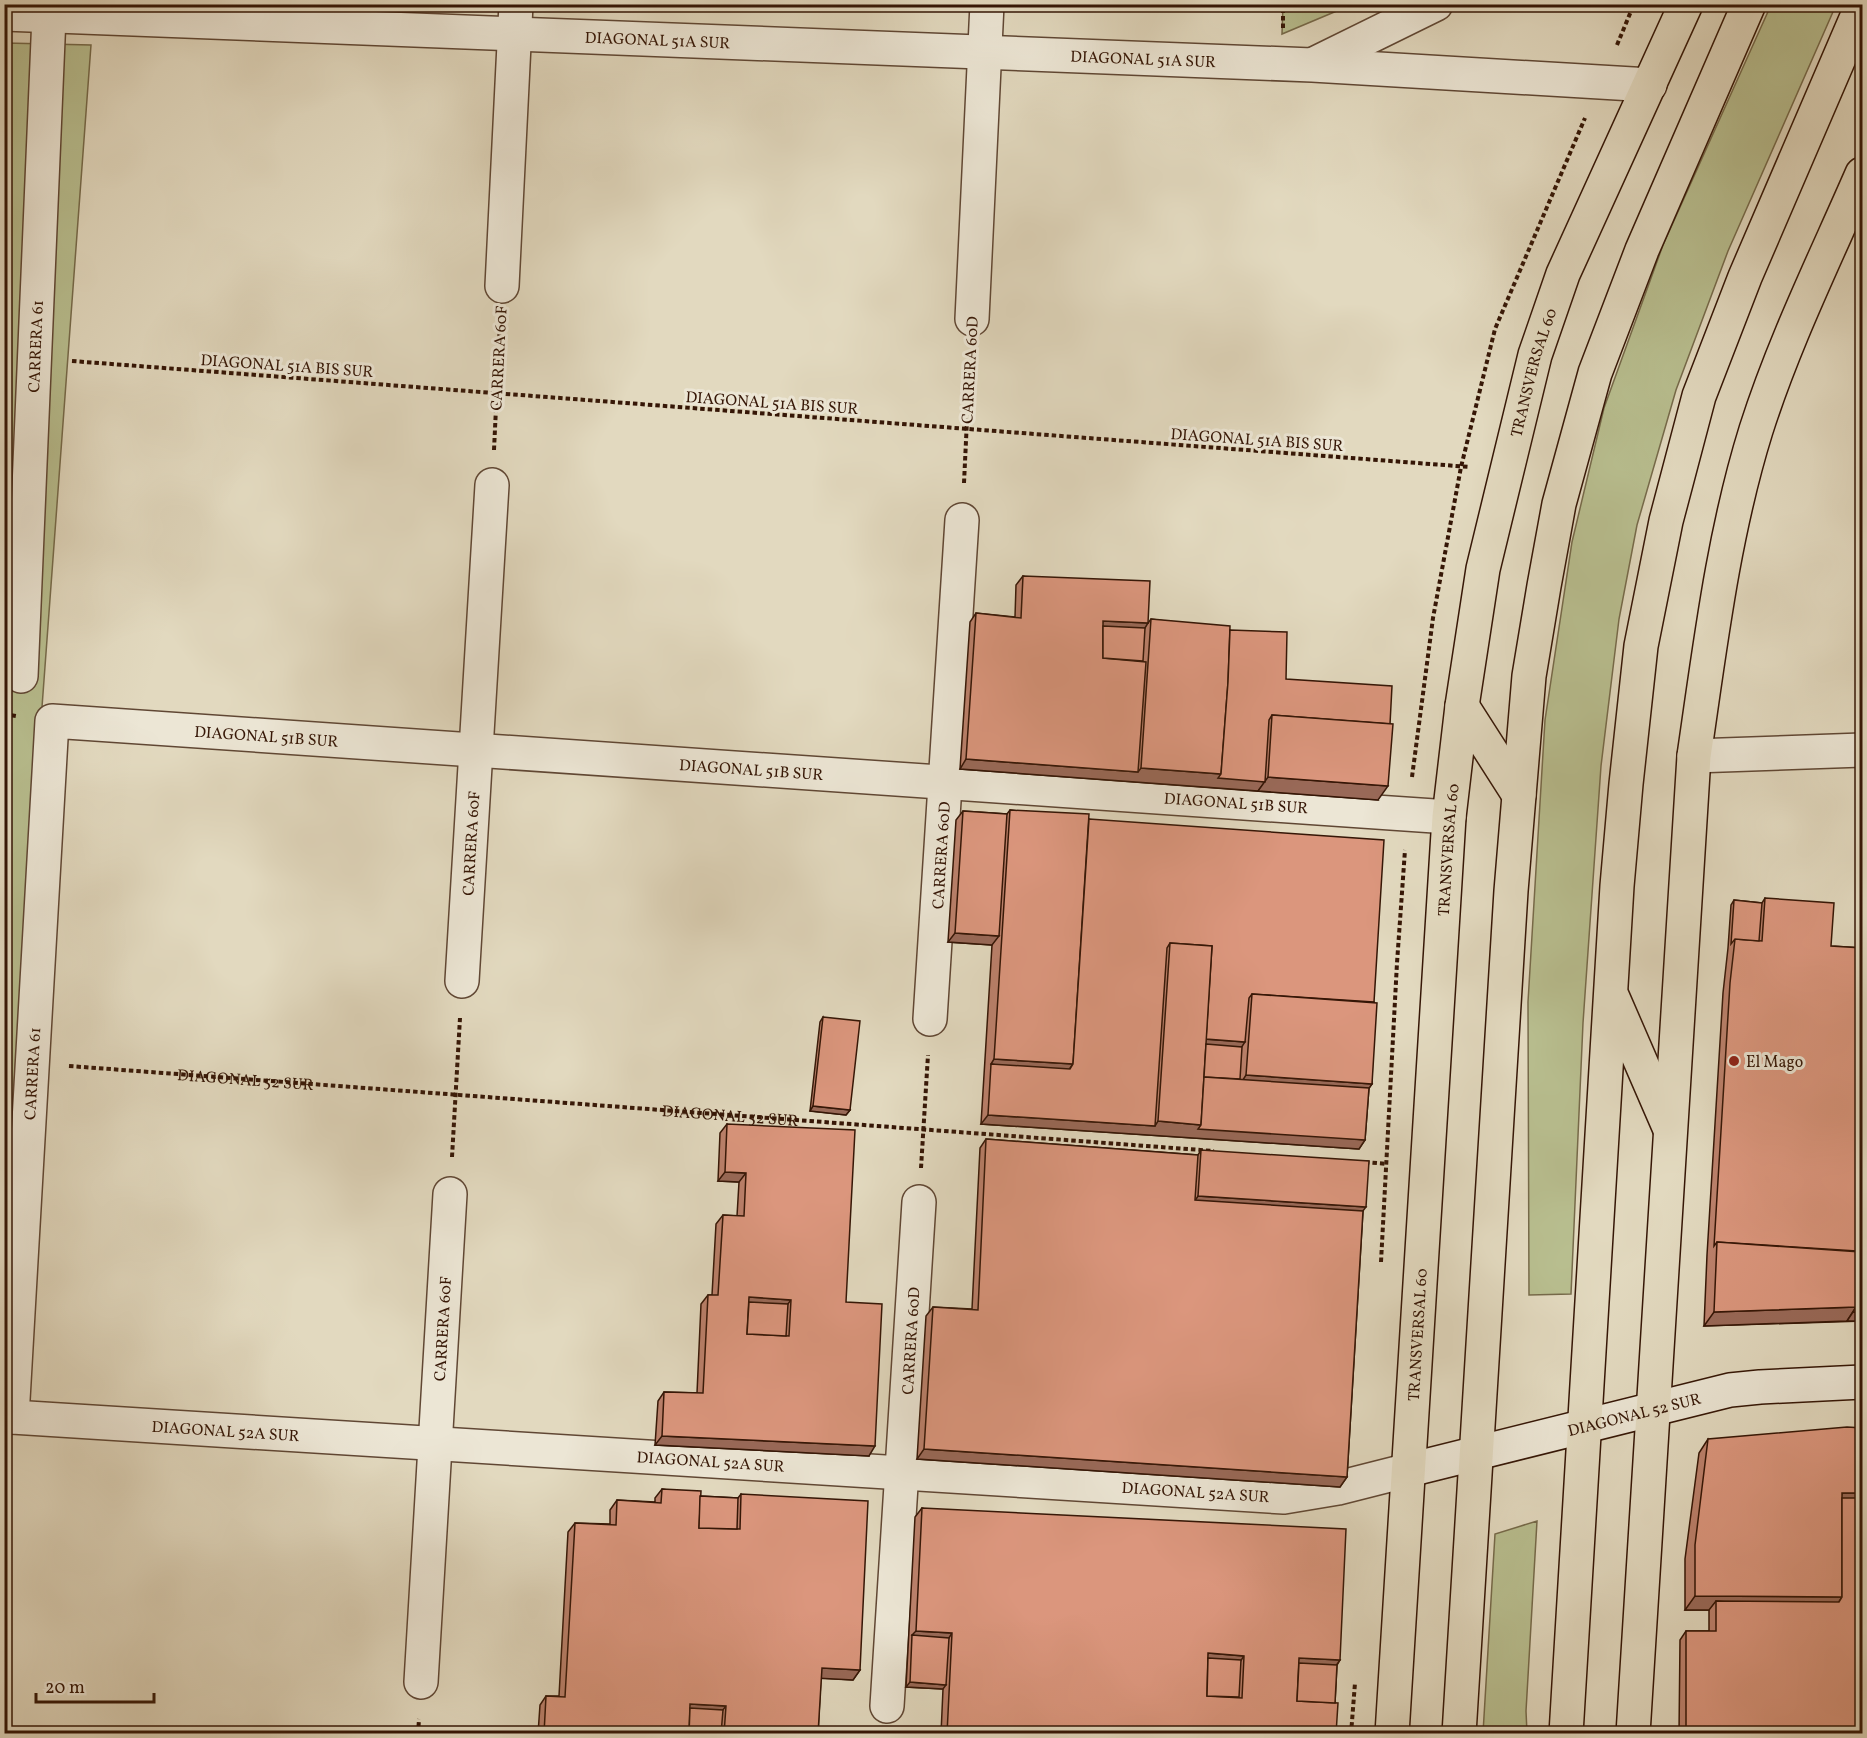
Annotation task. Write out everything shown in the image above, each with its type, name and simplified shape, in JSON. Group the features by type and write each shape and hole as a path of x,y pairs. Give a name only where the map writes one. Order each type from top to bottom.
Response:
{"highway":[{"name":"TRANSVERSAL 60","path":"1392,1734 1449,817 1462,706 1483,569 1535,355 1547,316 1563,274 1686,4"},
{"path":"1459,1734 1511,891 1529,676 1544,585 1559,504 1595,373 1642,250 1749,4"},
{"path":"1566,1734 1610,992 1626,784 1641,646 1666,521 1699,396 1744,277 1863,5"},
{"path":"1633,1734 1694,756 1725,551 1755,431 1776,369 1863,174"},
{"path":"1462,706 1519,795"},
{"path":"1610,992 1671,1131"}],"street":[{"name":"CARRERA 60D","path":"972,319 987,4"},
{"name":"DIAGONAL 51A SUR","path":"1312,65 1436,4"},
{"name":"DIAGONAL 51A SUR","path":"4,14 516,19 985,52 1312,65 1650,85"},
{"name":"CARRERA 61","path":"21,676 50,16"},
{"name":"CARRERA 60F","path":"502,286 516,19"},
{"name":"CARRERA 60F","path":"462,981 492,485"},
{"name":"CARRERA 60D","path":"930,1019 962,520"},
{"name":"CARRERA 61","path":"8,1420 33,1064 52,721"},
{"name":"DIAGONAL 51B SUR","path":"52,721 1449,817"},
{"path":"1694,756 1863,750"},
{"name":"CARRERA 60F","path":"421,1682 450,1194"},
{"name":"CARRERA 60D","path":"887,1706 919,1202"},
{"name":"DIAGONAL 52 SUR","path":"1409,1470 1730,1390 1863,1382"},
{"name":"DIAGONAL 52A SUR","path":"8,1420 1284,1497 1338,1488 1409,1470"}],"path":[{"name":"CARRERA 60F","path":"492,485 502,286"},
{"name":"CARRERA 60D","path":"962,520 972,319"},
{"name":"DIAGONAL 51A BIS SUR","path":"35,358 1507,470"},
{"path":"1381,1269 1397,963"},
{"path":"450,1194 462,981"},
{"path":"919,1202 930,1019"},
{"name":"DIAGONAL 52 SUR","path":"33,1064 1220,1152"},
{"path":"1363,1162 1427,1166"}],"green space":[{"path":"1283,4 1351,5 1282,34"},
{"path":"1771,5 1836,5 1728,251 1676,390 1637,525 1619,619 1601,766 1583,1023 1571,1294 1529,1295 1528,1002 1545,720 1572,542 1604,408 1663,245"},
{"path":"5,43 91,45 5,1207"},
{"path":"1537,1521 1526,1711 1527,1733 1483,1733 1495,1534"}],"building":[{"path":"1023,576 1150,581 1148,623 1103,621 1103,658 1146,662 1138,772 966,759 976,613 1021,618"},
{"path":"1151,619 1230,626 1221,774 1141,768"},
{"path":"1103,626 1145,628 1143,661 1103,658"},
{"path":"1230,630 1287,632 1286,679 1392,686 1390,724 1272,715 1269,720 1265,782 1218,778 1221,774"},
{"path":"1272,715 1393,724 1388,786 1268,777"},
{"path":"1010,810 1089,814 1073,1064 994,1059"},
{"path":"963,811 1007,814 999,936 955,933"},
{"path":"1089,819 1384,840 1374,1002 1252,994 1249,998 1245,1042 1206,1039 1212,946 1170,943 1167,948 1155,1126 988,1115 991,1064 1070,1069 1073,1064"},
{"path":"1765,898 1834,903 1831,946 1863,948 1863,1198 1857,1251 1717,1242 1714,1246 1730,983 1735,939 1762,941"},
{"path":"1734,900 1762,903 1759,941 1735,939 1731,944"},
{"path":"1170,943 1212,946 1201,1125 1158,1121"},
{"path":"1252,994 1377,1003 1372,1084 1246,1075"},
{"path":"823,1017 860,1021 850,1110 813,1106"},
{"path":"1206,1044 1242,1047 1240,1079 1204,1077"},
{"path":"1204,1077 1369,1088 1365,1140 1198,1129 1201,1125"},
{"path":"727,1124 855,1130 846,1302 882,1304 875,1446 662,1436 664,1392 703,1393 708,1295 718,1295 723,1215 744,1216 746,1173 725,1172","holes":["749,1297 791,1300 789,1336 747,1334"]},
{"path":"986,1139 1198,1155 1195,1200 1363,1211 1347,1477 924,1449 933,1307 978,1310"},
{"path":"1201,1150 1369,1161 1366,1207 1198,1196"},
{"path":"1863,1212 1863,1252 1860,1252"},
{"path":"1717,1242 1860,1252 1856,1307 1714,1312"},
{"path":"1859,1256 1863,1256 1863,1312 1853,1312 1856,1307"},
{"path":"749,1302 788,1304 786,1336 747,1334"},
{"path":"1847,1427 1863,1428 1863,1493 1842,1493 1842,1597 1695,1596 1695,1545 1708,1439"},
{"path":"662,1489 701,1491 699,1528 740,1529 741,1494 868,1501 860,1670 822,1668 818,1734 724,1734 726,1706 690,1704 689,1734 544,1734 546,1696 565,1697 575,1523 616,1525 617,1500 661,1503"},
{"path":"700,1496 738,1498 737,1529 699,1528"},
{"path":"1842,1498 1863,1498 1863,1734 1686,1734 1686,1631 1716,1631 1716,1601 1839,1602 1842,1597"},
{"path":"922,1508 1346,1529 1340,1660 1299,1658 1297,1701 1338,1703 1336,1734 947,1734 952,1633 916,1631","holes":["1208,1653 1244,1656 1242,1698 1207,1696"]},
{"path":"912,1635 949,1638 946,1685 910,1682"},
{"path":"1208,1658 1241,1660 1239,1697 1207,1696"},
{"path":"1299,1663 1337,1665 1335,1703 1297,1701"},
{"path":"690,1708 723,1710 721,1734 689,1734"}],"place":[{"name":"El Mago","path":"1734,1061"}]}
